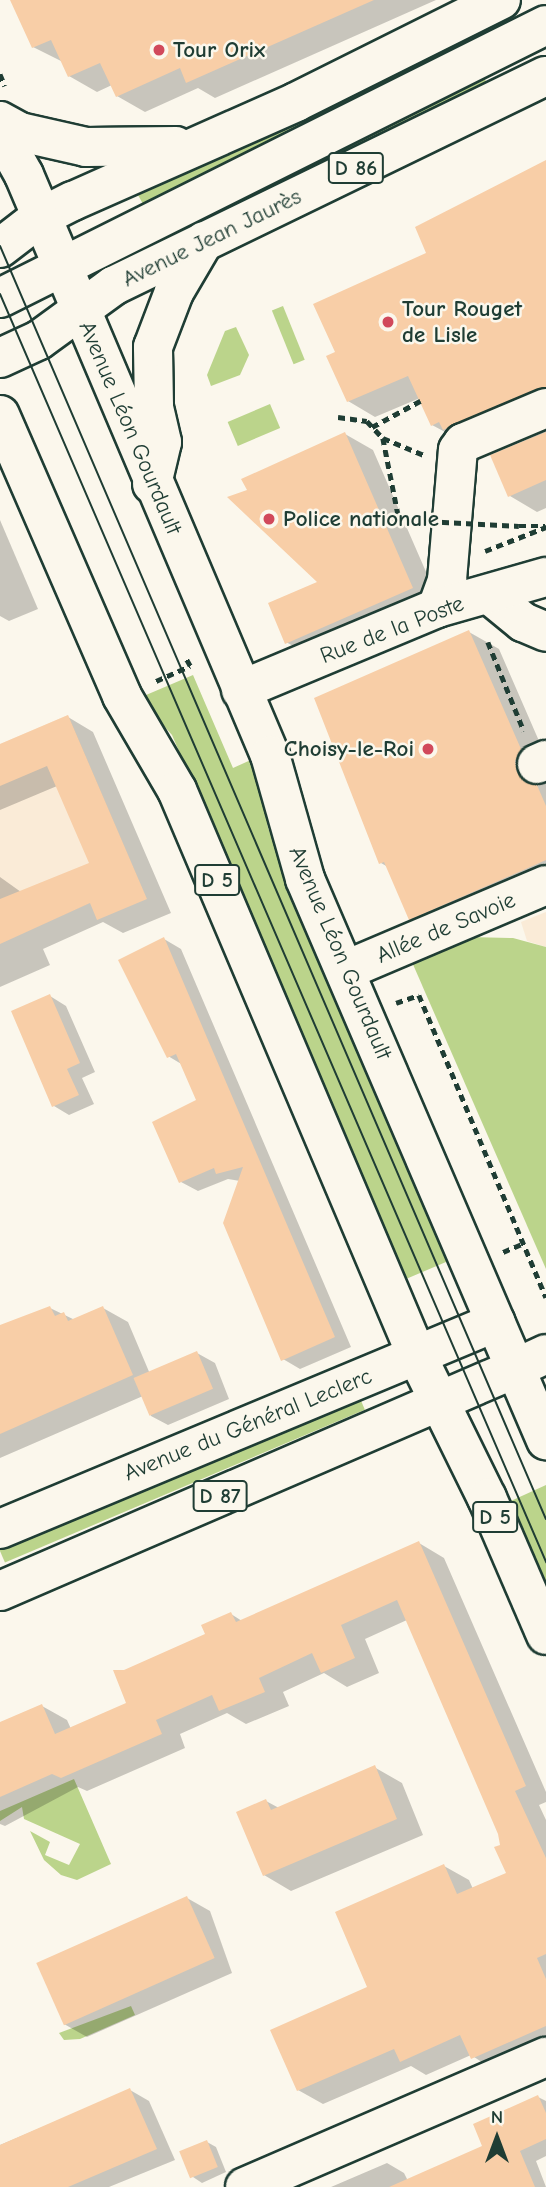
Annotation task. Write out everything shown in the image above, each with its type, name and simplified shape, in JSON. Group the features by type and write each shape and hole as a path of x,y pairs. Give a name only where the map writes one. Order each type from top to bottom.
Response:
{"main road":[{"path":"0,248 39,218 296,102 501,0"},
{"name":"Avenue Jean Jaurès","path":"0,298 61,264 546,25"},
{"name":"Avenue Jean Jaurès","path":"0,358 39,340 101,292 546,76"},
{"path":"0,121 20,132 86,147 196,145"},
{"name":"Avenue Léon Gourdault","path":"0,132 15,154 39,218 270,755 301,866 496,1322 530,1362 546,1440"},
{"path":"152,484 162,442 154,406 153,347 174,292 204,240"},
{"path":"546,408 463,443 458,450 447,580 466,600 546,632"},
{"name":"D 5","path":"0,415 122,696 177,790 416,1354 546,1635"},
{"name":"Rue de la Poste","path":"241,690 466,600 546,577"},
{"name":"Allée de Savoie","path":"345,970 546,885"},
{"name":"Avenue du Général Leclerc","path":"0,1529 496,1322"},
{"name":"D 87","path":"0,1591 530,1362"},
{"path":"245,2187 546,2057"}],"path":[{"path":"372,428 420,401"},
{"path":"338,417 367,421 383,438 433,458"},
{"path":"383,438 398,514 406,520 546,527"},
{"path":"508,544 546,527"},
{"path":"466,600 542,762"},
{"path":"143,687 190,666 185,657"},
{"path":"366,1017 419,995 546,1297"}],"shaded area":[{"path":"68,715 139,881 0,943 0,744"},
{"path":"546,912 546,947 527,941 521,922"}],"green space":[{"path":"465,37 469,44 143,204 138,195"},
{"path":"484,77 488,86 152,236 148,227"},
{"path":"283,306 305,360 294,364 272,310"},
{"path":"236,327 249,355 240,375 211,386 207,375 225,331"},
{"path":"270,404 280,428 238,446 228,422"},
{"path":"193,675 233,768 253,759 263,784 268,828 453,1259 406,1279 172,735 139,698"},
{"path":"469,937 513,938 546,947 546,1269 408,953"},
{"path":"359,1396 365,1410 5,1563 0,1548"},
{"path":"546,1485 546,1607 502,1505"},
{"path":"74,1779 111,1864 77,1880 61,1875 44,1860 30,1831 50,1842 45,1855 69,1865 80,1844 24,1819 22,1807 0,1821 0,1811"},
{"path":"131,2006 135,2015 80,2039 64,2040 59,2033"}],"building":[{"name":"Tour Orix","path":"10,0 374,0 186,83 180,68 116,97 100,63 68,77 51,40 32,48"},
{"path":"546,160 546,387 443,430 439,422 431,426 408,376 347,402 326,356 335,352 313,304 426,253 415,227"},
{"path":"345,432 413,588 285,644 268,603 317,582 227,497 247,490 241,479"},
{"path":"546,432 546,480 508,497 490,455"},
{"name":"Choisy-le-Roi","path":"469,630 521,749 515,761 517,772 525,782 537,785 546,806 546,860 409,920 384,862 379,864 314,698"},
{"path":"68,715 147,899 97,920 90,903 0,944 0,899 89,863 47,766 0,786 0,744"},
{"path":"164,937 335,1337 281,1361 223,1223 243,1167 216,1174 214,1168 179,1183 152,1122 196,1100 176,1054 167,1058 118,960"},
{"path":"50,994 80,1063 67,1069 79,1095 52,1107 11,1011"},
{"path":"50,1306 55,1316 64,1312 68,1321 103,1306 133,1375 0,1434 0,1325"},
{"path":"197,1351 213,1389 150,1416 133,1378"},
{"path":"419,1541 526,1786 515,1791 546,1858 546,1954 537,1958 546,1979 546,2026 471,2059 460,2035 400,2062 394,2049 297,2091 270,2030 367,1987 335,1912 444,1864 457,1894 506,1873 494,1847 500,1845 498,1834 397,1600 341,1625 355,1658 321,1673 312,1653 259,1678 265,1692 219,1711 212,1695 156,1720 162,1734 61,1778 52,1774 0,1797 0,1722 42,1704 55,1734 126,1703 113,1670 124,1670 205,1634 201,1625 231,1612 236,1622"},
{"path":"375,1765 397,1819 263,1876 236,1812 266,1799 271,1810"},
{"path":"187,1896 215,1958 64,2025 36,1963"},
{"path":"130,2088 157,2149 68,2187 0,2187 0,2145"},
{"path":"538,2095 546,2113 546,2139 520,2151 535,2187 389,2187 482,2146 473,2124"},
{"path":"207,2140 218,2167 190,2178 179,2151"}],"tram line":[{"path":"0,246 546,1519"},
{"path":"0,294 546,1562"}],"place":[{"name":"Tour Orix","path":"159,50"},
{"name":"Tour Rouget de Lisle","path":"388,322"},
{"name":"Police nationale","path":"269,519"},
{"name":"Choisy-le-Roi","path":"428,749"}]}
